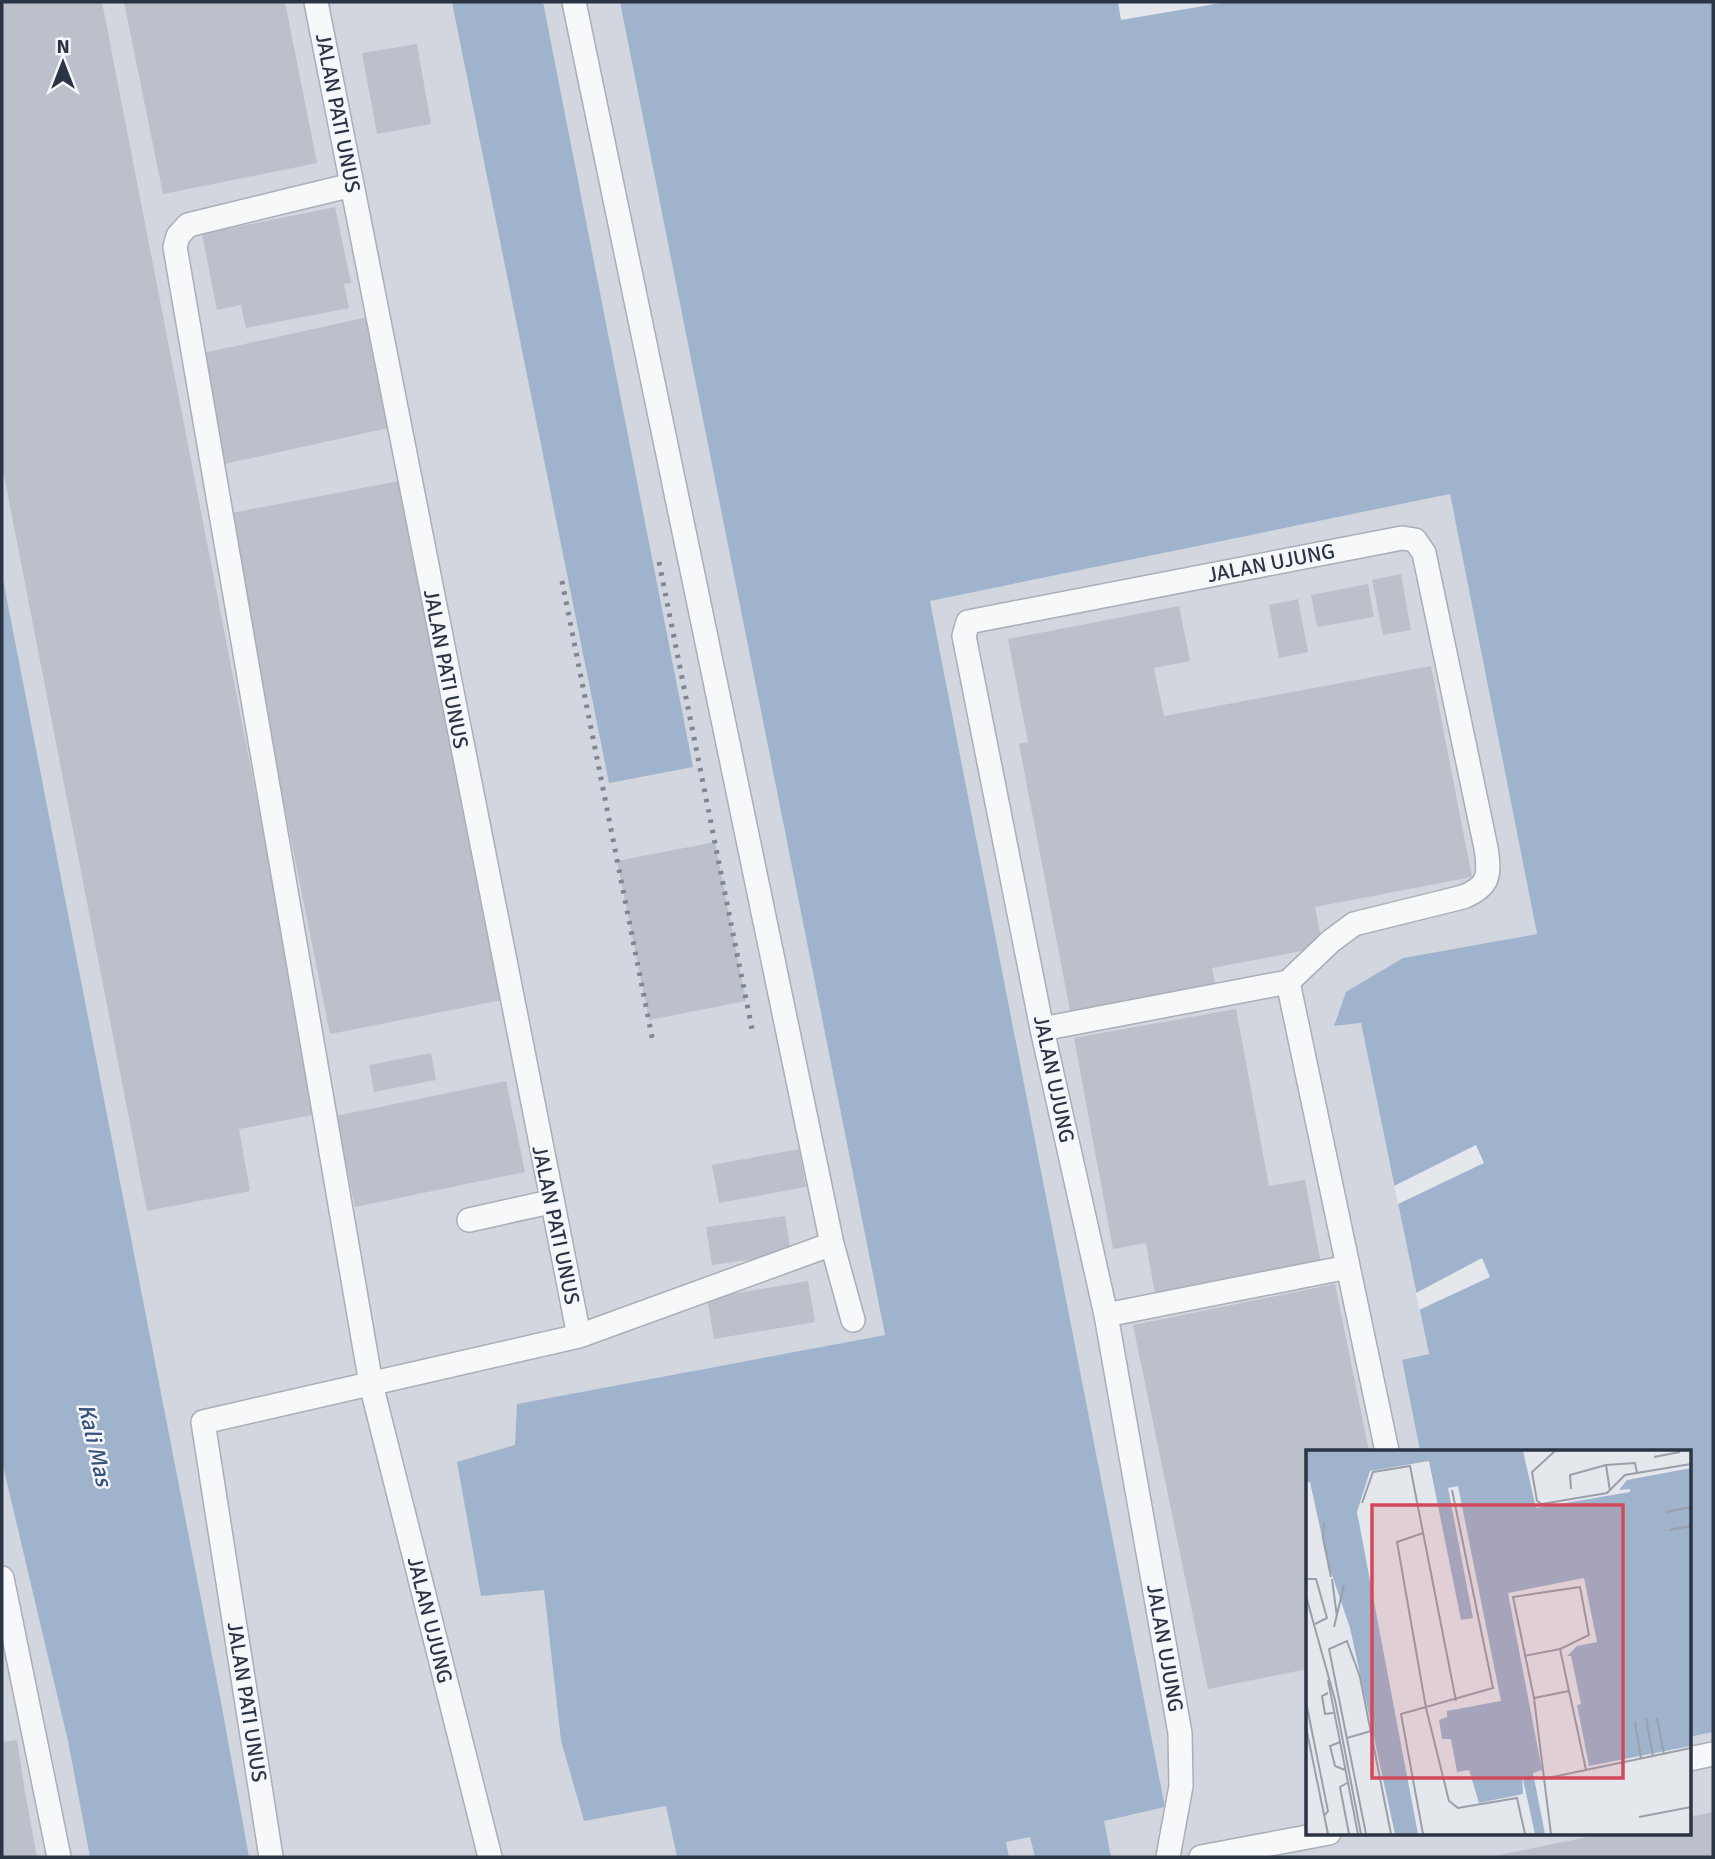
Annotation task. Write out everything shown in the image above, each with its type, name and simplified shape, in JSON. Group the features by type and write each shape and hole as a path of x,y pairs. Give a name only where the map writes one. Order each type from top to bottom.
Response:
{"lane":[{"name":"JALAN PATI UNUS","path":"316,2 550,1202 579,1336"},
{"path":"574,2 832,1244 853,1320"},
{"name":"JALAN UJUNG","path":"352,185 188,225 178,236 175,247 371,1384 489,1857"},
{"name":"JALAN UJUNG","path":"1168,1857 1181,1786 1180,1733 1106,1315 1042,1029 964,636 968,622 1402,538 1415,540 1424,553 1486,848 1489,869 1485,883 1478,891 1463,897 1354,924 1331,941 1288,982"},
{"path":"1042,1029 1288,982 1387,1450"},
{"path":"469,1220 550,1202"},
{"path":"371,1384 579,1336 832,1244"},
{"path":"1106,1315 1348,1267"},
{"name":"JALAN PATI UNUS","path":"271,1857 202,1422 371,1384"},
{"path":"2,1578 59,1857"},
{"path":"1690,1759 1713,1754"},
{"path":"1201,1857 1324,1834"}],"shaded area":[{"path":"2,2 620,2 885,1335 517,1404 516,1445 544,1589 561,1741 584,1821 666,1806 677,1857 249,1857 2,574"},
{"path":"1450,494 1537,934 1403,958 1335,1026 1361,1023 1429,1355 1402,1361 1420,1450 1306,1450 1306,1834 1690,1834 1690,1737 1713,1732 1713,1857 1009,1857 1006,1842 1165,1807 930,601"},
{"path":"2,1462 69,1741 90,1857 2,1857"}],"water":[{"path":"452,2 543,2 693,767 609,783"},
{"path":"620,2 1118,2 1121,20 1227,2 1713,2 1713,1732 1690,1737 1690,1450 1420,1450 1402,1360 1429,1354 1361,1023 1334,1026 1346,992 1403,958 1537,934 1450,494 930,601 1165,1807 1104,1821 1111,1857 1035,1857 1030,1837 1006,1842 1009,1857 677,1857 666,1806 584,1821 561,1741 544,1590 481,1596 457,1462 515,1445 517,1404 885,1335"},
{"name":"Kali Mas","path":"2,574 249,1857 90,1857 68,1741 2,1462"}],"pier":[{"path":"1476,1145 1484,1163 1398,1204 1394,1186"},
{"path":"1482,1258 1490,1277 1419,1310 1416,1293"}],"building":[{"path":"2,2 102,2 318,1114 239,1129 250,1191 147,1211 2,465"},
{"path":"124,2 285,2 317,163 163,194"},
{"path":"417,44 431,124 377,134 362,53"},
{"path":"335,207 351,283 344,284 349,308 246,328 241,305 217,310 202,234"},
{"path":"368,317 393,427 224,464 199,354"},
{"path":"399,481 502,1000 330,1034 226,514"},
{"path":"1401,574 1411,630 1383,635 1372,580"},
{"path":"1368,584 1374,617 1317,627 1311,595"},
{"path":"1298,599 1308,652 1279,658 1269,605"},
{"path":"1179,606 1190,661 1154,668 1164,716 1431,666 1472,877 1315,907 1323,947 1212,968 1216,988 1071,1016 1019,744 1028,742 1008,639"},
{"path":"715,842 746,1001 649,1020 617,861"},
{"path":"1236,1009 1269,1186 1305,1180 1321,1264 1155,1294 1146,1243 1113,1249 1074,1038"},
{"path":"431,1053 436,1080 374,1092 369,1065"},
{"path":"506,1081 525,1172 355,1207 336,1116"},
{"path":"799,1149 806,1187 719,1203 712,1165"},
{"path":"785,1216 791,1254 712,1265 706,1227"},
{"path":"808,1281 815,1322 714,1339 707,1298"},
{"path":"1335,1284 1369,1450 1306,1450 1306,1669 1208,1689 1133,1325"},
{"path":"17,1740 37,1857 2,1857 2,1742"},
{"path":"1713,1812 1713,1857 1489,1857 1602,1834 1690,1834 1690,1817"}],"railway":[{"path":"659,562 752,1029"},
{"path":"562,581 653,1042"}]}
